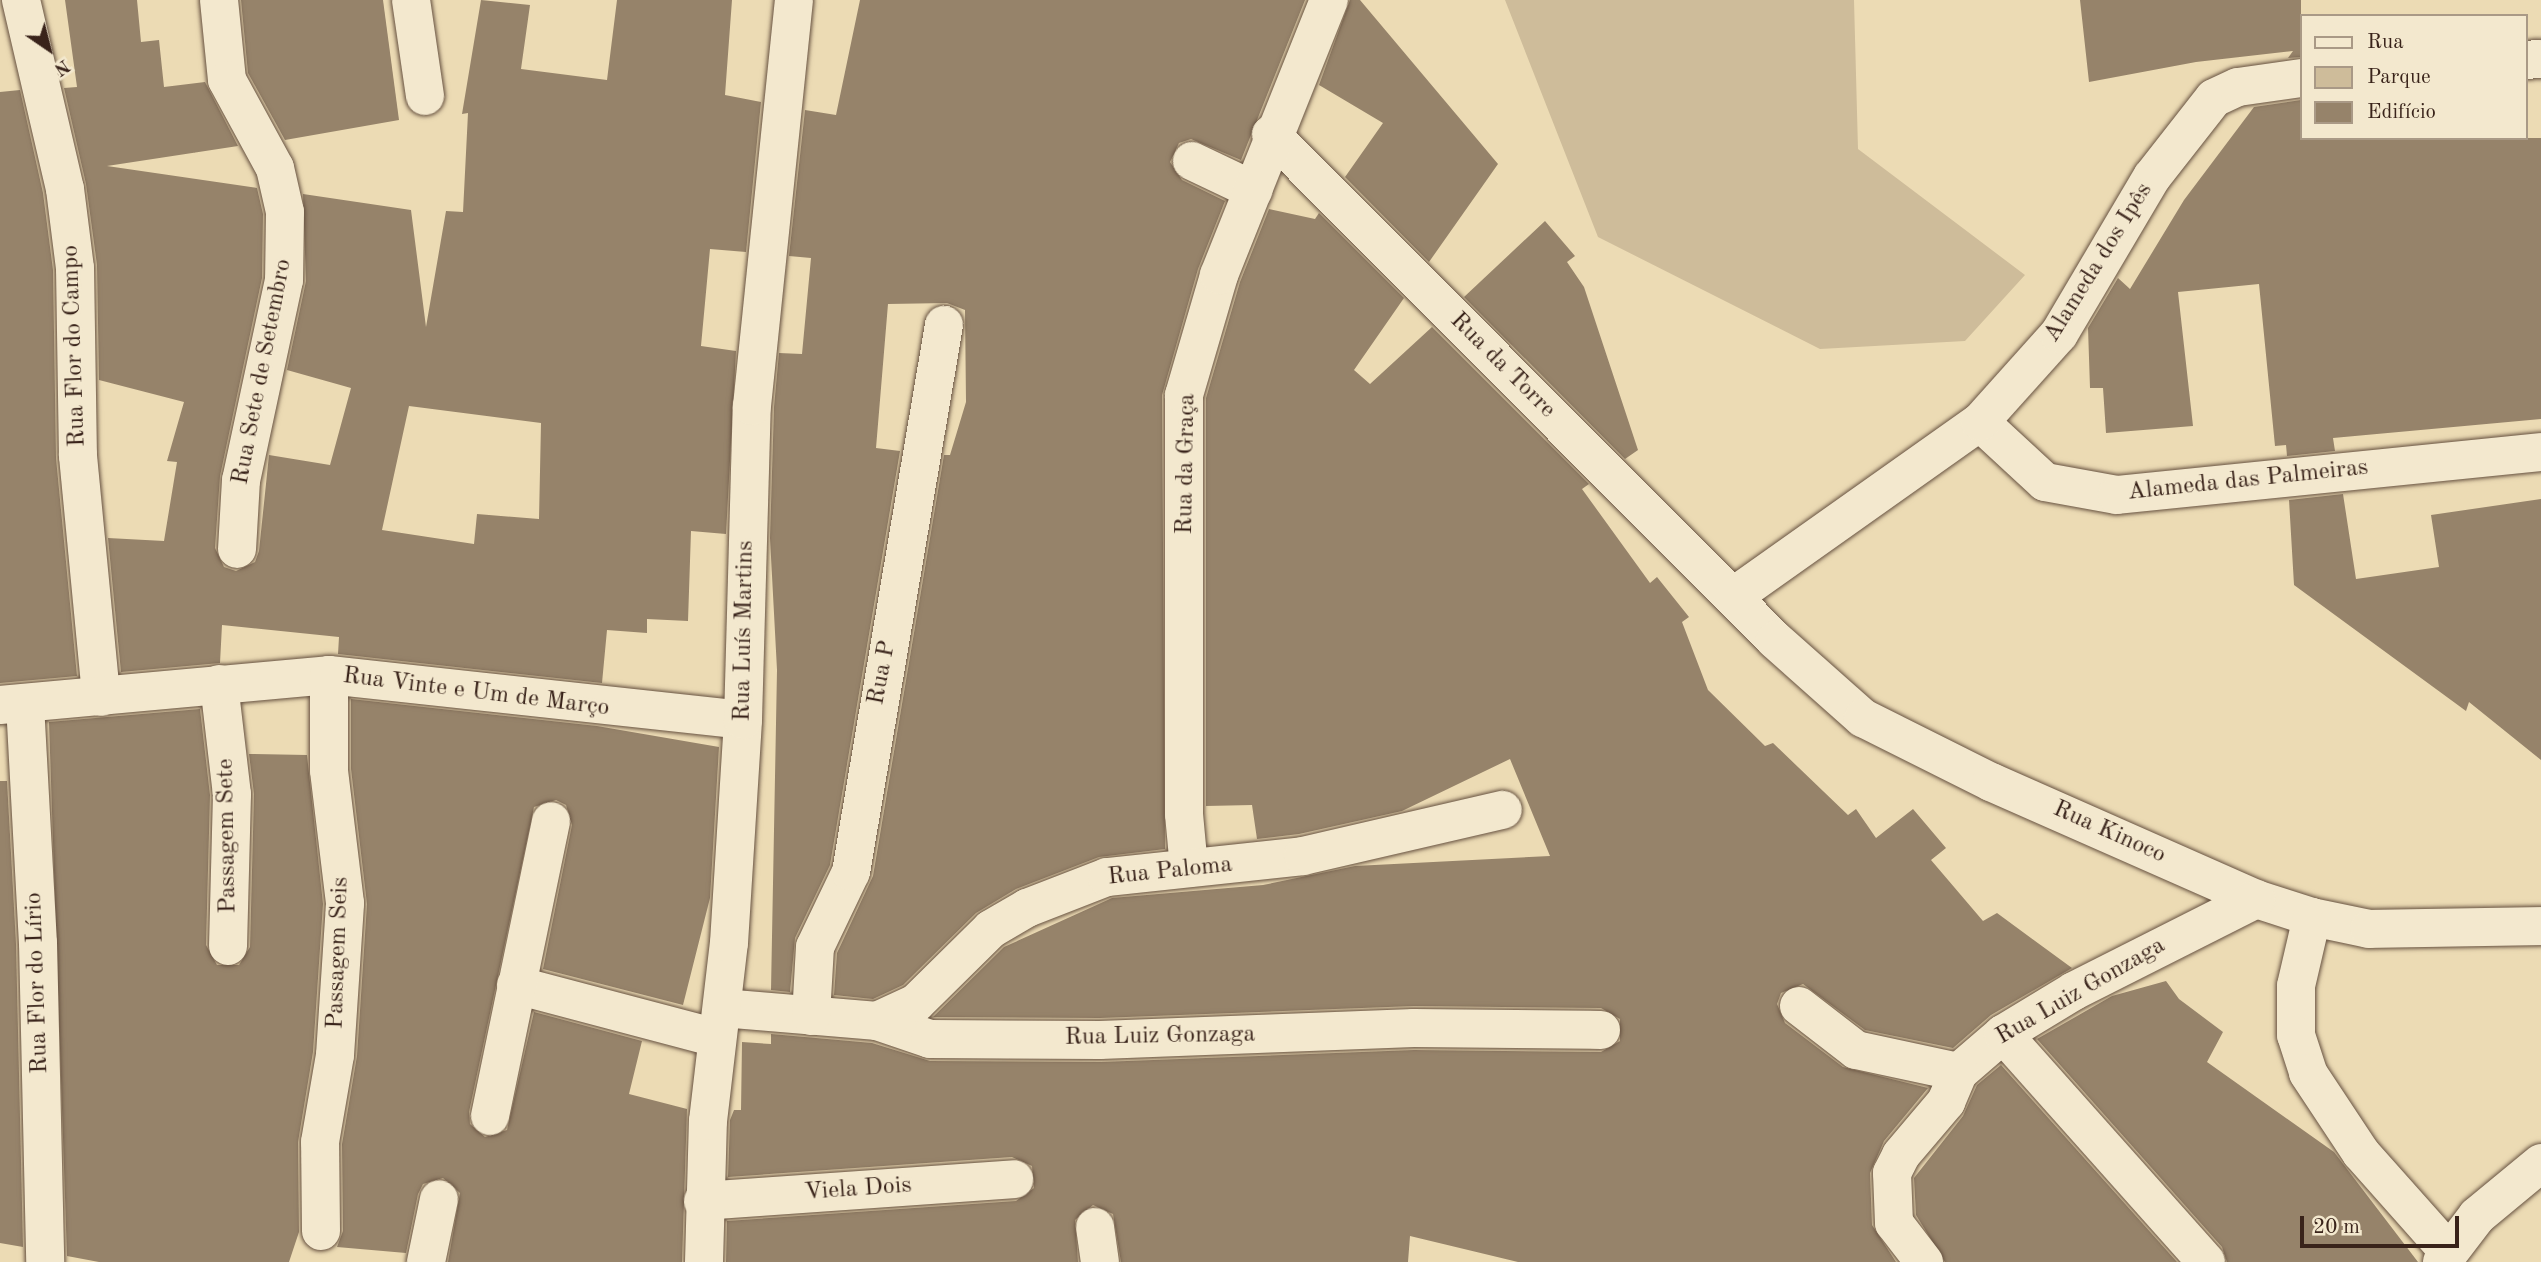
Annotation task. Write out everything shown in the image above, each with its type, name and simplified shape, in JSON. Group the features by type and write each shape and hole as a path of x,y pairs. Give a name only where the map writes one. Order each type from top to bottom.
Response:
{"street":[{"name":"Rua Flor do Campo","path":"21,0 65,189 75,268 78,456 100,697"},
{"name":"Rua Sete de Setembro","path":"219,0 226,80 275,168 285,212 284,280 241,480 237,549"},
{"path":"411,0 425,96"},
{"name":"Rua Luís Martins","path":"704,1262 703,1201 743,720 752,405 794,0"},
{"name":"Rua da Graça","path":"1189,869 1184,814 1184,395 1219,275 1253,190 1271,134 1328,0"},
{"name":"Alameda dos Ipês","path":"1734,596 1980,422 2059,334 2152,177 2194,120 2214,98 2238,88 2300,78"},
{"name":"Rua da Torre","path":"1271,134 1734,596"},
{"path":"1192,161 1253,190"},
{"name":"Rua P","path":"811,1016 815,947 851,872 944,325"},
{"name":"Alameda das Palmeiras","path":"1980,422 2045,482 2117,495 2541,452"},
{"name":"Rua Kinoco","path":"1734,596 1863,719 1991,782 2256,898 2312,917 2370,929 2541,926"},
{"name":"Rua Vinte e Um de Março","path":"13,704 329,675 743,720"},
{"name":"Passagem Seis","path":"321,1231 320,1142 335,1055 345,903 330,770 329,675"},
{"name":"Passagem Sete","path":"219,684 232,794 228,946"},
{"name":"Rua Flor do Lírio","path":"13,704 38,943 45,1262"},
{"name":"Rua Paloma","path":"877,1021 916,1003 991,929 1027,908 1107,877 1303,856 1503,810"},
{"path":"490,1116 551,821"},
{"name":"Rua Luiz Gonzaga","path":"1959,1072 2003,1034 2074,991 2256,898"},
{"path":"2312,917 2297,986 2296,1035 2308,1073 2361,1153 2444,1256 2477,1216 2541,1163"},
{"name":"Rua Luiz Gonzaga","path":"516,985 719,1023 811,1016 877,1021 943,1039 1415,1028 1601,1030"},
{"path":"1799,1006 1856,1050 1959,1072 1946,1102 1901,1155 1892,1174 1894,1223 1924,1262"},
{"path":"2003,1034 2206,1262"},
{"name":"Viela Dois","path":"703,1201 1014,1179"},
{"path":"426,1262 439,1199"}],"green space":[{"path":"1505,0 1854,0 1858,149 2025,275 1965,341 1820,349 1598,237"}],"building":[{"path":"65,0 137,0 141,42 159,40 164,87 205,82 238,146 107,166 257,188 263,214 262,278 220,476 215,548 224,567 236,571 255,562 259,551 269,455 330,465 351,388 287,370 306,281 303,194 411,210 426,327 446,211 463,212 468,113 462,114 481,0 530,5 521,69 607,80 617,0 732,0 725,95 761,102 746,252 710,249 701,346 736,351 726,534 691,531 688,621 647,619 647,633 607,630 602,683 338,654 339,637 222,625 220,663 121,672 108,538 164,541 177,462 167,461 184,402 99,380 97,265 86,184 64,88 77,87","holes":["409,406 541,423 539,519 477,514 474,544 382,530"]},
{"path":"241,0 383,0 399,120 285,140 248,73"},
{"path":"860,0 1305,0 1241,160 1191,139 1179,143 1170,162 1182,180 1225,201 1198,269 1162,395 1165,849 1099,857 1016,889 976,913 903,985 873,999 834,995 837,953 873,876 944,455 950,455 966,402 965,310 947,303 888,304 876,448 900,451 830,865 795,938 790,992 771,990 777,670 770,538 774,407 779,353 802,354 811,258 789,256 805,110 836,115"},
{"path":"1350,0 1360,0 1498,164 1429,262 1345,177 1383,123 1319,85"},
{"path":"2080,0 2301,0 2300,57 2288,58 2293,51 2196,62 2089,82"},
{"path":"20,90 43,193 53,270 56,458 77,676 0,683 0,92"},
{"path":"2300,100 2300,140 2541,138 2541,419 2333,438 2335,451 2287,456 2286,445 2275,446 2259,284 2178,292 2193,426 2106,433 2103,388 2090,388 2088,328 2118,278 2130,289 2184,200 2254,107"},
{"path":"1269,209 1315,219 1319,213 1404,298 1354,370 1370,384 1432,327 1589,484 1582,489 1650,583 1657,577 1689,617 1682,622 1708,690 1765,746 1773,743 1848,815 1856,809 1876,838 1913,809 1946,848 1931,860 1983,921 1997,913 2072,968 1991,1015 1953,1048 1865,1030 1803,984 1781,993 1777,1004 1785,1023 1843,1067 1928,1088 1884,1141 1870,1173 1872,1225 1896,1262 1518,1262 1410,1236 1408,1262 1121,1262 1113,1214 1093,1205 1075,1220 1078,1262 726,1262 727,1221 1016,1201 1034,1188 1032,1166 1012,1157 728,1177 730,1120 734,1110 741,1110 742,1042 771,1044 771,1034 872,1043 930,1061 1101,1062 1414,1050 1601,1052 1620,1041 1620,1019 1601,1008 1414,1006 1100,1018 933,1017 1004,947 1112,898 1263,885 1355,866 1550,856 1510,759 1402,811 1299,834 1257,839 1252,805 1206,806 1206,398 1240,282"},
{"path":"1545,221 1575,256 1567,262 1584,287 1638,450 1625,459 1464,297"},
{"path":"2343,494 2356,579 2439,567 2431,515 2541,499 2541,760 2469,702 2466,711 2294,585 2289,500"},
{"path":"351,699 597,726 719,747 710,898 683,1005 543,969 572,825 566,805 556,800 534,807 469,1112 470,1124 485,1137 507,1130 534,1012 642,1041 629,1094 687,1109 682,1262 448,1262 460,1193 443,1178 423,1184 418,1194 406,1253 337,1247 343,1231 342,1144 357,1056 367,904 351,769"},
{"path":"200,709 210,795 206,945 217,965 239,965 250,947 254,794 249,754 307,755 323,904 313,1052 298,1142 299,1232 289,1262 99,1262 67,1256 49,722"},
{"path":"0,781 7,781 16,944 23,1247 0,1243"},
{"path":"2166,981 2179,999 2223,1032 2207,1062 2334,1152 2418,1262 2227,1262 2222,1247 2037,1039 2112,996"},
{"path":"2001,1065 2177,1262 1945,1262 1916,1215 1914,1178 1963,1116 1977,1085"}]}
